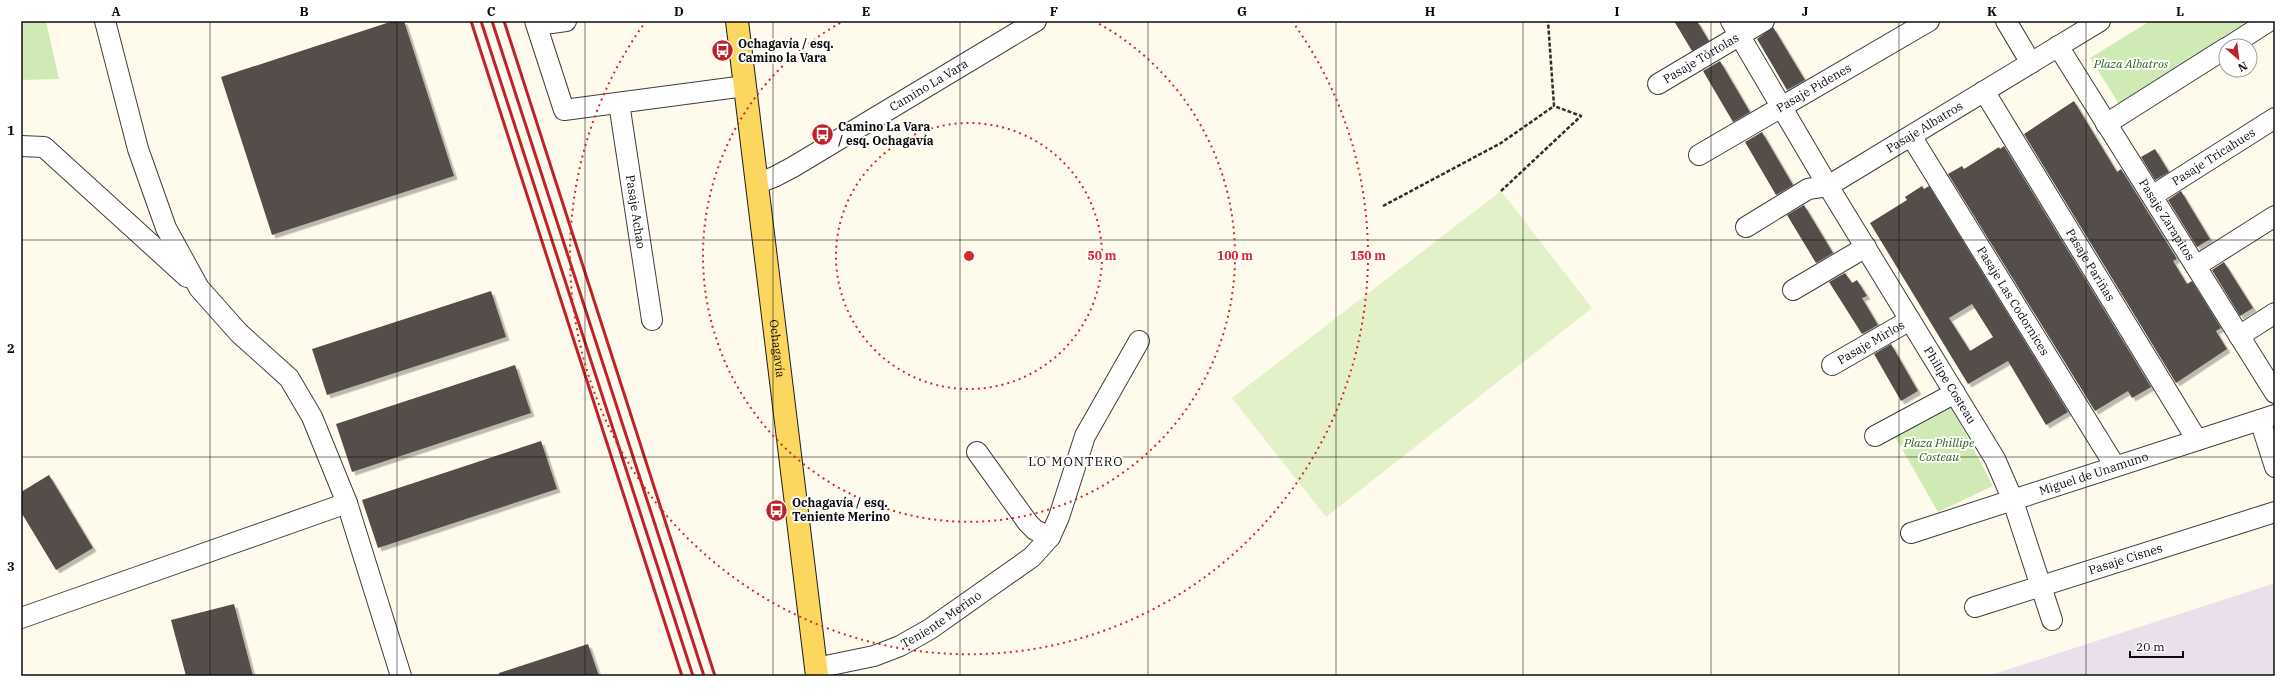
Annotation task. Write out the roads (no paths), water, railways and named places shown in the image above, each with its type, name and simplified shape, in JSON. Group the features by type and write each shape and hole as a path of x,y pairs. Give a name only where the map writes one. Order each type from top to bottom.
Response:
{"main road":[{"name":"Ochagavía","path":"737,21 758,183 816,672"}],"street":[{"path":"105,21 138,149 153,192 166,228 199,288"},
{"path":"566,21 536,23 564,110 745,86"},
{"name":"Camino La Vara","path":"758,183 793,167 1036,21"},
{"name":"Pasaje Tórtolas","path":"1658,84 1735,28 1764,21"},
{"name":"Pasaje Pidenes","path":"1699,155 1929,21"},
{"path":"2006,21 2031,63"},
{"name":"Pasaje Albatros","path":"1746,227 1808,189 1828,186 2100,21"},
{"path":"2242,38 2269,21"},
{"name":"Philipe Costeau","path":"1735,28 1828,186 1995,459 2012,498 2052,620"},
{"name":"Pasaje Zarapitos","path":"2058,46 2275,393"},
{"path":"2106,124 2218,53"},
{"name":"Pasaje Pariñas","path":"1984,91 2197,440"},
{"name":"Pasaje Achao","path":"619,103 652,320"},
{"name":"Pasaje Tricahues","path":"2152,196 2275,118"},
{"name":"Pasaje Las Codornices","path":"1911,136 2115,466"},
{"path":"21,146 44,148 199,288 239,333 289,378 312,417 347,503 401,676"},
{"path":"2196,266 2275,216"},
{"path":"1793,290 1866,247"},
{"path":"2239,336 2275,313"},
{"name":"Pasaje Mirlos","path":"1832,365 1910,320"},
{"name":"Teniente Merino","path":"816,672 874,656 900,646 930,630 1032,557 1050,537 1059,517 1086,436 1139,341"},
{"path":"1875,436 1955,393"},
{"path":"2267,417 2275,467"},
{"name":"Miguel de Unamuno","path":"1911,533 2012,498 2267,417"},
{"path":"977,452 1028,523 1050,537"},
{"path":"21,618 347,503"},
{"name":"Pasaje Cisnes","path":"1976,607 2275,512"}],"railway":[{"path":"471,21 682,676"},
{"path":"481,21 693,676"},
{"path":"492,21 704,676"},
{"path":"504,21 715,676"}],"place":[{"name":"Ochagavía / esq. Camino la Vara","path":"723,51"},
{"name":"Camino La Vara / esq. Ochagavía","path":"822,134"},
{"name":"Ochagavía / esq. Teniente Merino","path":"777,510"}],"district":[{"name":"LO MONTERO","path":"1076,461"}],"park label":[{"name":"Plaza Albatros","path":"2131,64"},
{"name":"Plaza Phillipe Costeau","path":"1939,450"}]}
